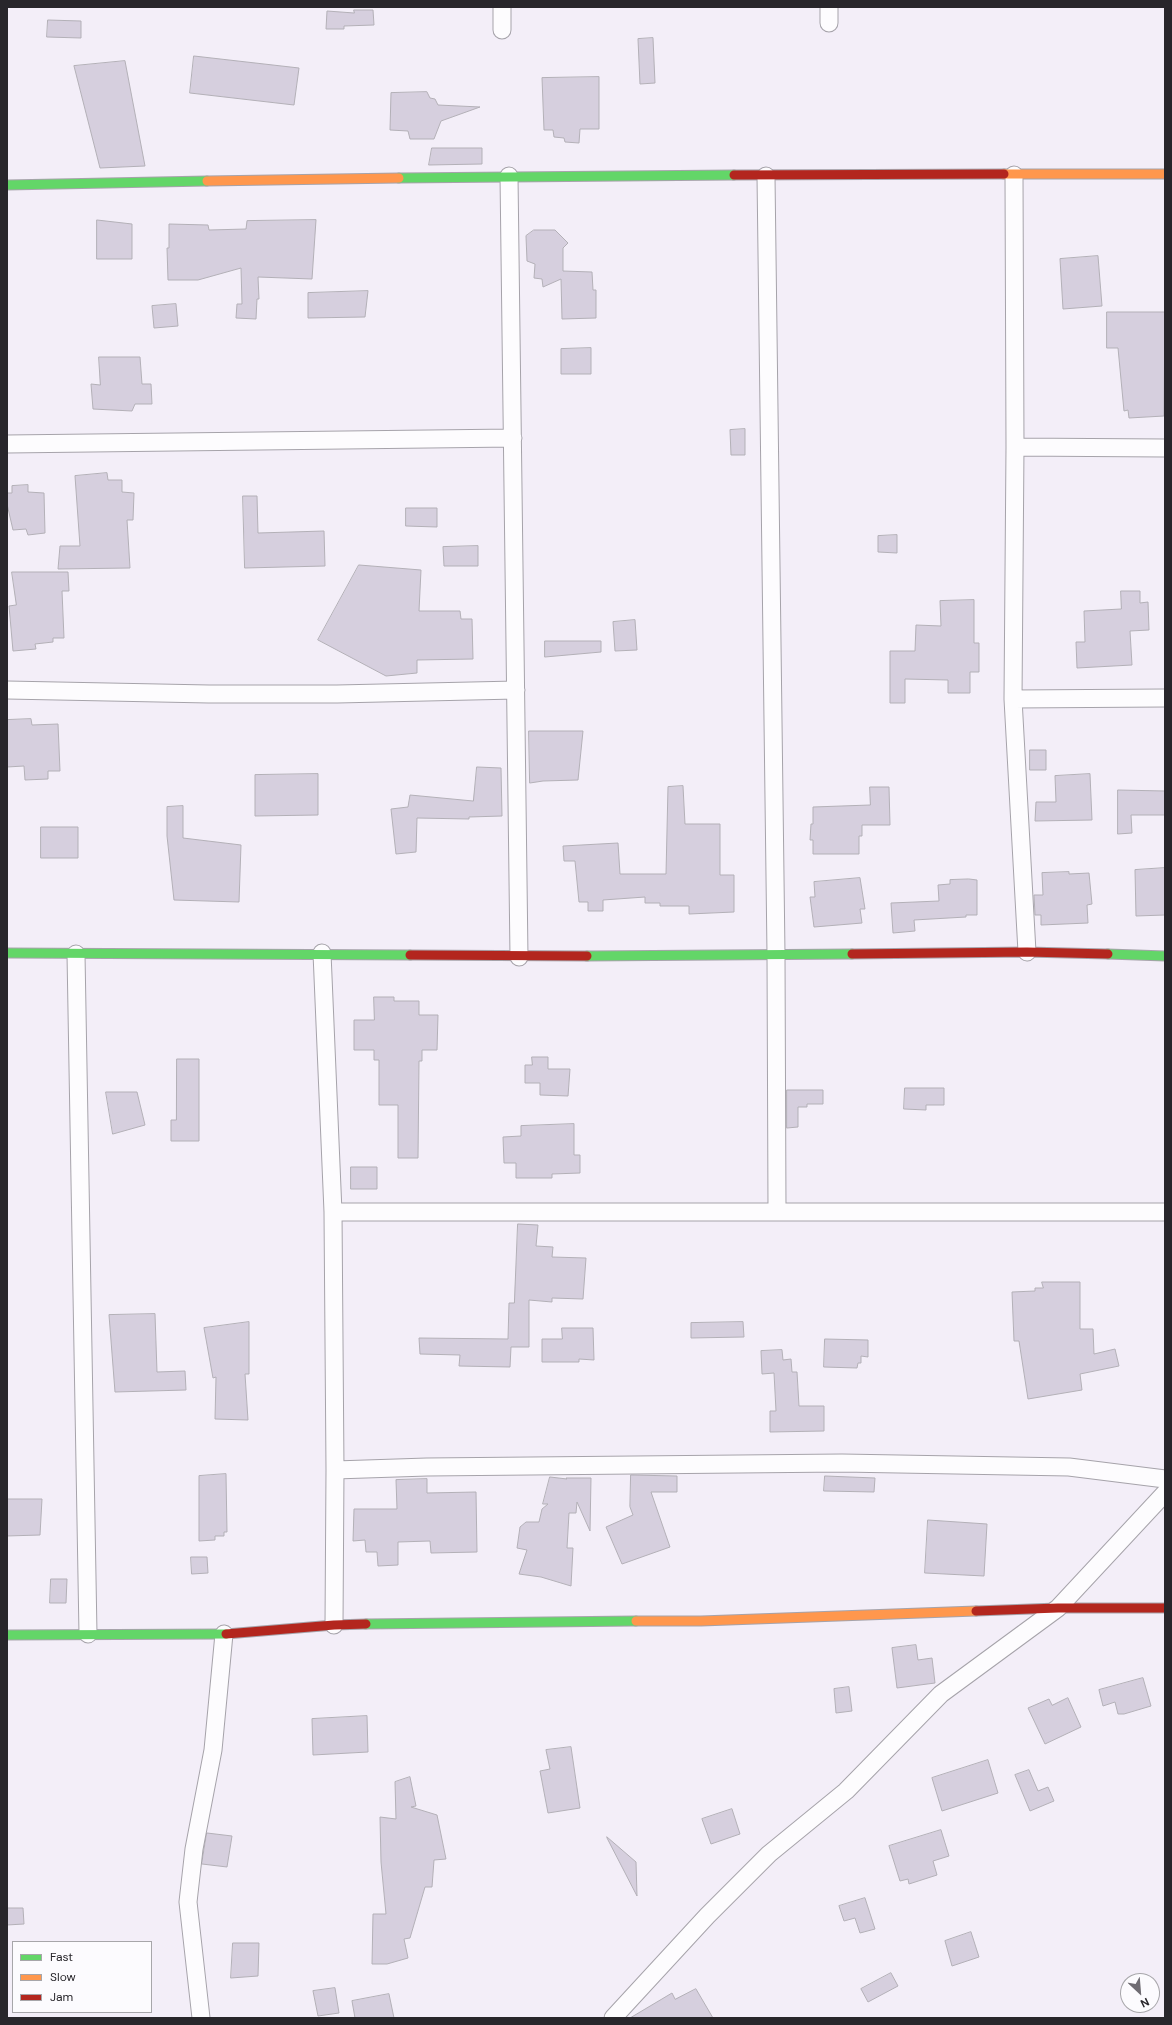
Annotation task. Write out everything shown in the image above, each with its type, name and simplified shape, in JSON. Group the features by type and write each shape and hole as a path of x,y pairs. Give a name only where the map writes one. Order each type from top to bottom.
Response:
{"street":[{"path":"502,7 502,30"},
{"path":"7,185 510,176 1165,174"},
{"path":"1014,175 1015,447 1013,699 1027,952"},
{"path":"510,176 519,957"},
{"path":"766,176 776,954 777,1211"},
{"path":"7,444 513,438"},
{"path":"1015,447 1165,448"},
{"path":"7,690 233,694 337,694 516,690"},
{"path":"1013,699 1165,698"},
{"path":"7,953 322,953 519,957 1027,952 1165,956"},
{"path":"322,953 333,1212 335,1470 334,1625"},
{"path":"76,954 88,1634"},
{"path":"333,1212 1165,1212"},
{"path":"335,1470 426,1467 842,1463 1069,1467 1165,1479"},
{"path":"613,2018 707,1916 769,1854 846,1791 942,1694 1058,1608 1165,1493"},
{"path":"7,1634 224,1634 334,1625 475,1622 701,1621 1058,1608 1165,1608"},
{"path":"201,2018 188,1902 194,1849 213,1750 224,1634"}],"building":[{"path":"354,10 373,10 374,25 344,26 344,29 326,29 327,11 354,13"},
{"path":"48,20 81,21 81,38 47,37"},
{"path":"653,38 655,83 640,84 638,39"},
{"path":"194,56 299,68 294,105 190,93"},
{"path":"125,61 145,166 100,168 74,66"},
{"path":"599,77 599,129 580,129 579,143 565,142 564,138 554,137 553,130 544,130 542,78"},
{"path":"427,92 430,98 435,99 438,105 480,107 441,121 434,139 410,139 408,131 390,130 391,93"},
{"path":"432,148 482,148 482,164 429,165"},
{"path":"97,220 132,224 132,259 97,259"},
{"path":"316,220 312,279 258,277 259,299 257,299 256,319 236,318 237,304 242,304 241,268 198,280 168,280 167,248 169,248 169,224 208,225 209,230 246,229 247,221"},
{"path":"534,230 555,230 568,243 563,248 563,271 592,272 593,290 596,290 596,318 562,319 561,279 543,287 542,279 534,278 535,264 527,261 526,236"},
{"path":"1098,256 1102,306 1063,309 1060,259"},
{"path":"368,291 365,317 308,318 308,293"},
{"path":"176,304 178,326 154,328 152,306"},
{"path":"1107,312 1165,312 1164,416 1129,418 1128,410 1124,411 1118,348 1107,348"},
{"path":"591,348 591,374 561,374 561,349"},
{"path":"99,357 140,357 142,384 151,384 152,404 135,404 132,411 93,409 91,384 100,385"},
{"path":"745,429 745,455 731,455 730,430"},
{"path":"107,473 108,480 122,480 122,492 134,493 133,520 127,520 130,568 58,569 60,546 80,546 75,476"},
{"path":"28,485 28,492 44,493 45,533 28,535 26,529 13,530 7,504 7,493 12,493 12,486"},
{"path":"243,496 257,496 258,533 324,531 325,566 245,568"},
{"path":"406,508 437,508 437,527 406,526"},
{"path":"897,535 897,553 878,552 878,536"},
{"path":"478,546 478,566 444,566 443,547"},
{"path":"359,565 421,570 419,611 460,611 461,619 472,619 473,659 417,660 417,673 386,676 318,640"},
{"path":"12,572 68,572 69,591 62,591 64,638 53,638 53,642 35,644 36,649 13,651 9,606 16,605"},
{"path":"1121,591 1140,591 1140,603 1148,602 1149,630 1130,631 1132,665 1077,668 1076,642 1085,642 1084,611 1121,609"},
{"path":"974,600 974,643 979,643 979,672 970,672 970,693 948,693 948,680 905,679 905,703 890,703 890,651 915,651 916,625 941,626 940,601"},
{"path":"635,620 637,650 615,651 613,622"},
{"path":"545,641 601,641 601,652 545,657"},
{"path":"31,719 32,725 58,724 60,771 48,771 48,779 25,780 24,766 7,767 7,720"},
{"path":"529,731 583,731 578,780 530,783"},
{"path":"1030,750 1046,750 1046,770 1030,770"},
{"path":"477,767 501,768 502,816 469,817 469,819 417,818 416,852 396,854 391,809 408,807 410,795 473,801"},
{"path":"318,774 318,815 255,816 255,775"},
{"path":"1090,774 1092,820 1035,821 1036,802 1056,802 1055,776"},
{"path":"683,786 685,824 720,824 720,875 734,875 734,912 689,914 689,906 660,906 660,903 645,903 645,897 603,900 603,911 588,911 588,902 579,902 575,861 564,861 563,846 618,843 620,874 666,874 668,787"},
{"path":"870,787 889,787 890,825 862,825 862,836 859,836 859,854 813,854 813,840 810,840 811,824 813,824 813,807 870,805"},
{"path":"1118,790 1165,791 1165,815 1131,815 1132,833 1118,834"},
{"path":"183,806 183,838 241,845 239,902 174,900 167,836 167,807"},
{"path":"41,827 78,827 78,858 41,858"},
{"path":"1165,868 1165,915 1136,916 1135,870"},
{"path":"1069,872 1069,874 1089,873 1092,904 1087,905 1088,923 1041,925 1041,915 1035,915 1034,895 1043,895 1042,873"},
{"path":"860,878 865,909 860,909 862,923 814,927 810,897 815,897 814,882"},
{"path":"950,880 977,880 977,915 914,920 915,931 893,933 891,903 939,901 938,885 950,884"},
{"path":"374,997 394,997 394,1001 419,1001 419,1015 438,1015 437,1050 422,1050 422,1061 419,1061 418,1158 398,1158 398,1105 379,1105 379,1060 374,1060 374,1050 354,1050 354,1020 374,1020"},
{"path":"532,1057 548,1057 548,1069 570,1069 568,1096 540,1095 540,1083 525,1083 525,1065 532,1065"},
{"path":"177,1059 199,1059 199,1141 171,1141 171,1120 176,1120"},
{"path":"905,1088 944,1088 944,1105 926,1105 926,1110 904,1109"},
{"path":"787,1090 823,1090 823,1104 807,1104 807,1107 798,1107 798,1127 787,1128"},
{"path":"106,1092 137,1092 145,1125 113,1134"},
{"path":"574,1124 574,1155 580,1155 580,1173 552,1174 552,1178 516,1178 516,1163 504,1163 503,1137 521,1136 521,1126"},
{"path":"351,1167 377,1167 377,1189 351,1189"},
{"path":"518,1224 538,1225 536,1246 553,1247 552,1257 586,1258 583,1299 552,1298 552,1302 529,1300 529,1347 511,1347 510,1367 459,1366 460,1355 420,1354 419,1338 508,1339 509,1303 514,1303"},
{"path":"1042,1282 1080,1282 1080,1329 1093,1329 1094,1354 1115,1349 1119,1366 1080,1374 1082,1390 1028,1399 1019,1341 1014,1341 1012,1292 1035,1291 1035,1288 1043,1288"},
{"path":"155,1314 157,1372 185,1371 186,1390 115,1392 109,1315"},
{"path":"249,1322 249,1374 245,1374 248,1420 215,1419 216,1377 213,1378 204,1328"},
{"path":"743,1322 744,1337 691,1338 691,1323"},
{"path":"562,1328 593,1328 594,1360 579,1359 579,1362 542,1362 542,1339 562,1339"},
{"path":"825,1339 868,1340 868,1357 861,1356 861,1363 858,1363 857,1368 824,1367"},
{"path":"782,1350 783,1360 791,1359 792,1372 797,1372 799,1406 824,1406 824,1431 770,1432 770,1411 776,1411 774,1373 762,1374 761,1351"},
{"path":"226,1474 227,1532 224,1532 224,1536 215,1536 215,1540 199,1541 199,1476"},
{"path":"631,1475 677,1476 677,1492 651,1492 670,1547 622,1564 606,1527 633,1515 630,1507"},
{"path":"825,1476 875,1478 874,1492 824,1491"},
{"path":"550,1477 567,1479 566,1478 591,1478 590,1531 577,1502 576,1513 569,1513 567,1548 573,1548 571,1586 541,1577 519,1574 527,1550 517,1548 520,1527 526,1522 539,1522 542,1509 548,1504 543,1504"},
{"path":"427,1479 427,1493 476,1492 477,1552 431,1553 430,1541 398,1542 398,1565 378,1566 377,1552 366,1552 365,1540 353,1541 354,1509 397,1509 396,1480"},
{"path":"7,1499 42,1499 40,1535 7,1536"},
{"path":"928,1520 987,1524 984,1576 925,1573"},
{"path":"191,1557 207,1557 208,1573 192,1574"},
{"path":"51,1579 67,1579 66,1603 50,1603"},
{"path":"916,1645 918,1660 932,1658 935,1683 897,1688 892,1648"},
{"path":"1143,1678 1151,1706 1124,1714 1118,1714 1115,1702 1103,1706 1099,1690"},
{"path":"849,1687 852,1711 836,1713 834,1689"},
{"path":"1068,1698 1081,1727 1045,1744 1028,1708 1049,1699 1052,1705"},
{"path":"367,1716 368,1752 313,1755 312,1719"},
{"path":"571,1747 580,1808 548,1813 540,1771 550,1769 546,1750"},
{"path":"988,1760 998,1793 942,1811 932,1778"},
{"path":"1029,1770 1038,1791 1048,1787 1054,1801 1030,1811 1015,1775"},
{"path":"410,1777 416,1806 411,1807 437,1815 446,1859 434,1860 432,1887 425,1887 410,1938 404,1939 408,1958 387,1964 372,1964 373,1914 386,1914 381,1862 380,1817 396,1819 395,1782"},
{"path":"732,1809 740,1834 711,1844 702,1819"},
{"path":"941,1830 949,1856 933,1861 937,1875 909,1884 908,1879 900,1881 889,1846"},
{"path":"207,1833 232,1836 227,1867 202,1864"},
{"path":"607,1838 636,1862 637,1896"},
{"path":"865,1898 875,1929 860,1933 855,1918 844,1921 839,1906"},
{"path":"7,1908 23,1908 24,1924 7,1925"},
{"path":"971,1932 979,1957 952,1966 945,1941"},
{"path":"233,1943 259,1943 258,1976 231,1978"},
{"path":"891,1973 898,1986 868,2002 861,1989"},
{"path":"335,1988 339,2013 318,2016 313,1991"},
{"path":"696,1989 713,2018 630,2018 672,1993 675,1999"},
{"path":"389,1994 394,2018 355,2018 352,2001"}],"traffic: fast":[{"path":"399,178 734,175"},
{"path":"7,185 207,181"},
{"path":"7,953 410,955"},
{"path":"587,956 852,954"},
{"path":"1108,954 1165,956"},
{"path":"366,1624 636,1621"},
{"path":"7,1635 226,1634"}],"traffic: slow":[{"path":"1004,174 1165,174"},
{"path":"207,181 399,178"},
{"path":"636,1621 701,1621 976,1611"}],"traffic: jam":[{"path":"734,175 1004,174"},
{"path":"852,954 1027,952 1108,954"},
{"path":"410,955 587,956"},
{"path":"976,1611 1058,1608 1165,1608"},
{"path":"226,1634 334,1625 366,1624"}]}
